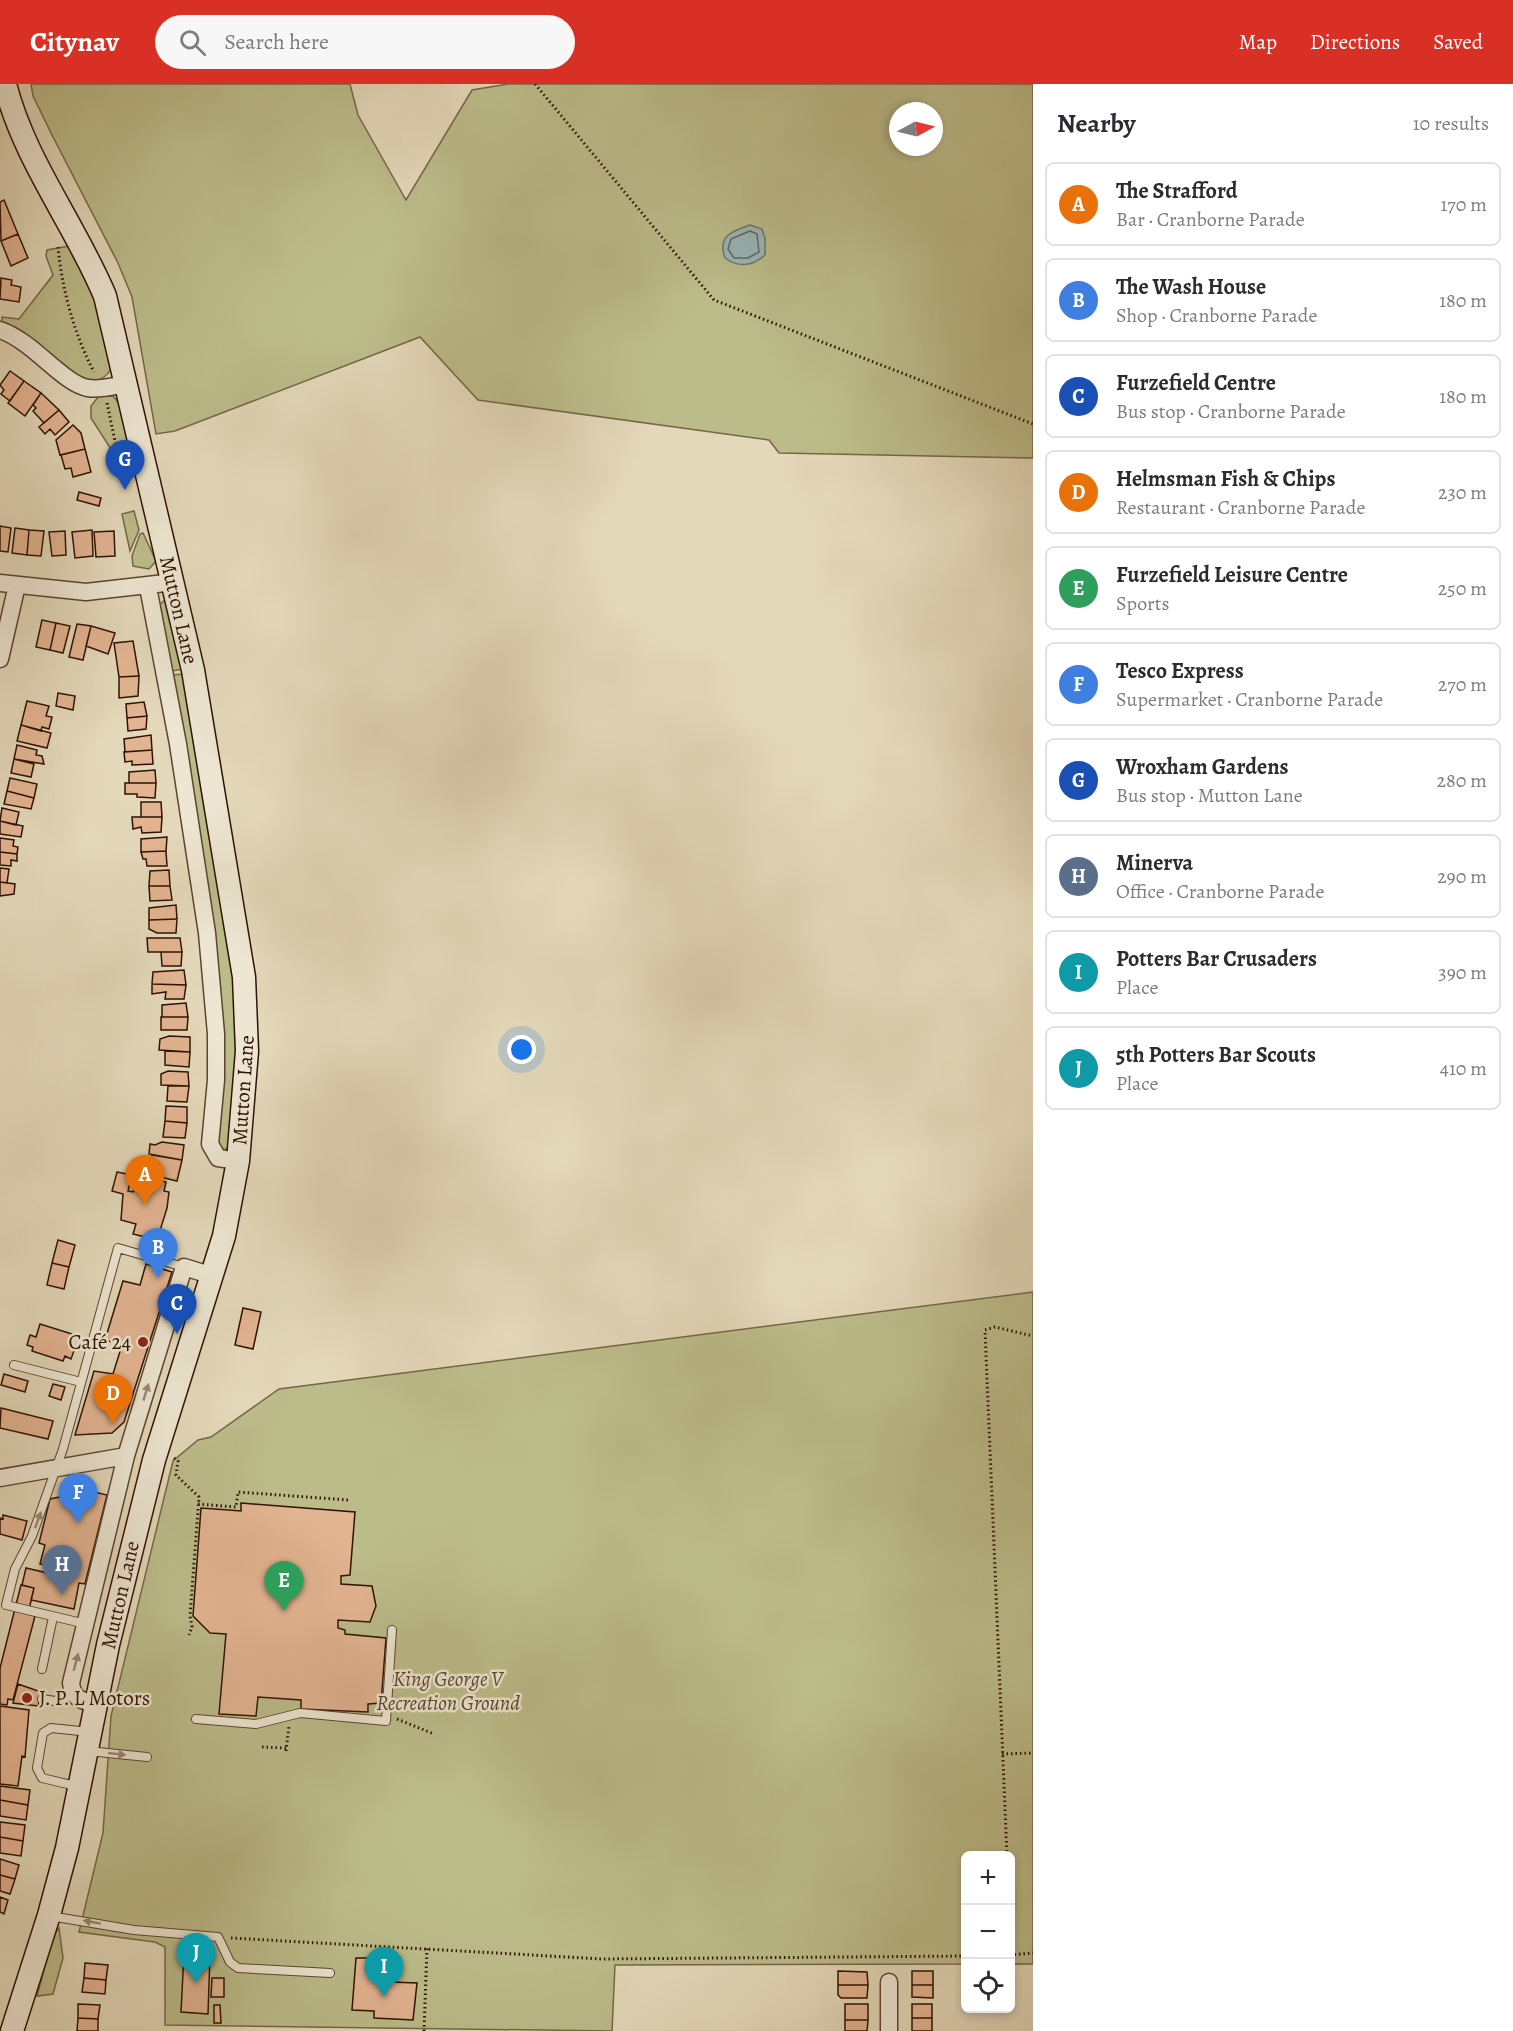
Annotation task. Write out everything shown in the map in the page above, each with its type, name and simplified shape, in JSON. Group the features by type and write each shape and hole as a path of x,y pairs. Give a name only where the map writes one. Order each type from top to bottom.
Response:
{"main road":[{"name":"Mutton Lane","path":"5,84 10,103 30,152 92,264 105,296 174,582 195,681 244,977 247,1051 238,1161 224,1236 151,1471 129,1553 95,1704 80,1787 49,1915 12,2031"}],"street":[{"path":"0,330 28,343 77,385 92,389 126,384"},
{"path":"0,583 86,592 148,587 174,582"},
{"path":"0,659 17,585"},
{"name":"Mutton Lane","path":"148,587 178,744 212,976 216,1080 210,1144 218,1158 238,1161"},
{"path":"95,1704 77,1699 72,1695 71,1683 126,1456 184,1267 213,1276"},
{"path":"0,1478 126,1456"},
{"path":"889,1982 889,2031"}],"lane":[{"path":"86,1624 6,1605 15,1569 32,1536 56,1468 118,1248 184,1267"},
{"path":"14,1365 81,1382"},
{"path":"42,1669 53,1617"},
{"path":"196,1719 256,1724 300,1713 386,1721 392,1630"},
{"path":"42,1699 55,1701 72,1695"},
{"path":"80,1787 42,1778 38,1768 43,1733 51,1728 89,1742 147,1757"},
{"path":"49,1915 134,1930 218,1937 225,1955 238,1968 330,1973"}],"path":[{"path":"535,84 714,300 1033,424"},
{"path":"58,246 62,281 72,318 90,363 103,387 117,446 116,461"},
{"path":"1006,1851 985,1329 995,1327 1033,1336"},
{"path":"168,1453 178,1461 176,1475 199,1497 190,1616 192,1627 189,1635"},
{"path":"198,1504 236,1507 238,1492 348,1500"},
{"path":"386,1713 434,1734"},
{"path":"262,1747 286,1750 290,1716"},
{"path":"1002,1754 1033,1753"},
{"path":"218,1937 428,1947 602,1959 961,1956"},
{"path":"424,2031 428,1947"},
{"path":"1015,1955 1033,1953"}],"green space":[{"path":"31,84 350,84 358,115 406,200 472,90 508,84 1033,84 1033,458 779,453 769,440 478,400 420,337 175,431 156,434 132,297 118,263 33,96"},
{"path":"69,246 91,284 111,369 103,378 94,380 83,378 73,372 32,338 2,324 2,317 19,319 53,275 46,256 47,250"},
{"path":"99,396 113,396 120,405 132,457 127,460 114,454 91,418 91,406"},
{"path":"134,511 139,530 130,551 122,514"},
{"path":"143,533 156,561 149,569 133,566 132,556 140,534"},
{"path":"166,599 184,669 172,671 159,605"},
{"path":"185,674 228,927 238,1023 230,1146 224,1150 218,1145 222,1018 219,979 172,675"},
{"name":"King George V Recreation Ground","path":"1033,1292 1033,1964 1015,1964 1015,1851 961,1851 961,1964 615,1965 612,2031 165,2025 165,1947 155,1942 79,1932 103,1833 111,1716 173,1461 198,1440 211,1437 279,1389"},
{"path":"59,1928 63,1958 53,1994 37,1996 53,1936"}],"water":[{"path":"750,225 762,229 765,238 765,255 756,262 745,264 735,263 725,258 723,244 725,239 732,232"}],"building":[{"path":"4,200 18,234 1,241 0,202"},
{"path":"18,234 28,258 11,266 1,241"},
{"path":"1,278 12,280 11,285 21,287 19,302 0,299"},
{"path":"10,371 24,381 10,401 1,394 4,390 0,385"},
{"path":"24,381 41,393 25,416 8,403"},
{"path":"41,393 59,410 44,423 33,411 36,408 33,405"},
{"path":"59,410 69,422 55,435 50,429 45,434 39,427"},
{"path":"73,425 81,433 85,449 60,455 56,440"},
{"path":"85,449 91,472 73,477 71,468 65,469 61,455"},
{"path":"79,492 101,498 99,506 77,500"},
{"path":"0,526 11,528 8,552 0,551"},
{"path":"15,528 29,530 27,555 12,553"},
{"path":"29,530 44,531 41,556 27,555"},
{"path":"92,530 93,556 75,558 72,532"},
{"path":"65,531 66,555 52,556 49,532"},
{"path":"114,531 115,556 96,557 94,532"},
{"path":"42,620 56,623 50,650 36,647"},
{"path":"56,623 70,626 63,653 50,650"},
{"path":"77,624 91,626 83,660 69,657"},
{"path":"91,626 115,633 108,654 86,646"},
{"path":"133,641 139,676 119,677 114,643"},
{"path":"139,676 138,696 119,698 119,677"},
{"path":"58,693 75,696 73,710 56,706"},
{"path":"27,701 49,706 46,716 52,717 49,729 42,727 41,731 21,725"},
{"path":"144,702 147,716 127,718 126,704"},
{"path":"147,716 146,729 128,731 127,718"},
{"path":"21,725 51,733 47,748 17,741"},
{"path":"151,735 152,750 125,752 124,739"},
{"path":"17,745 37,750 36,755 42,756 44,764 14,759"},
{"path":"152,750 153,764 132,765 132,761 125,762 124,752"},
{"path":"14,759 34,764 31,777 11,773"},
{"path":"155,770 156,783 129,783 129,772"},
{"path":"10,778 37,784 34,798 7,791"},
{"path":"125,783 156,783 155,798 125,794"},
{"path":"7,791 34,798 31,809 4,804"},
{"path":"141,802 161,802 162,817 141,817"},
{"path":"2,808 19,812 16,825 0,821"},
{"path":"132,817 162,817 161,832 142,833 141,827 133,829"},
{"path":"0,821 23,826 21,837 0,834"},
{"path":"167,837 166,851 141,852 141,839"},
{"path":"0,838 14,840 13,846 18,847 17,854 0,852"},
{"path":"166,851 167,866 147,866 146,859 143,859 141,852"},
{"path":"0,852 17,854 17,861 11,860 11,866 0,865"},
{"path":"0,868 9,869 7,883 0,882"},
{"path":"169,870 170,886 149,886 150,871"},
{"path":"0,882 15,884 14,894 0,896"},
{"path":"149,886 170,886 172,900 150,901"},
{"path":"176,905 177,919 149,920 149,908"},
{"path":"177,919 176,933 157,933 149,929 149,920"},
{"path":"147,938 180,938 182,952 148,952"},
{"path":"161,952 182,952 181,966 162,966"},
{"path":"184,970 186,985 152,984 153,972"},
{"path":"152,984 186,985 184,999 165,999 166,992 152,994"},
{"path":"186,1003 188,1017 162,1017 162,1005"},
{"path":"161,1017 188,1017 187,1030 161,1030"},
{"path":"169,1036 190,1037 190,1052 159,1050 160,1039"},
{"path":"165,1051 190,1052 189,1067 165,1065"},
{"path":"168,1071 188,1072 189,1086 161,1085 161,1074"},
{"path":"168,1086 189,1086 187,1102 167,1101"},
{"path":"166,1106 187,1107 187,1123 165,1121"},
{"path":"165,1121 187,1123 185,1138 163,1137"},
{"path":"162,1142 184,1145 182,1160 149,1154 150,1144 155,1145"},
{"path":"152,1155 182,1160 177,1181 148,1174"},
{"path":"117,1172 132,1175 128,1191 143,1192 148,1178 166,1182 164,1191 169,1192 167,1208 158,1237 153,1236 153,1239 133,1234 136,1224 121,1220 123,1194 112,1191"},
{"path":"58,1240 75,1245 69,1267 52,1263"},
{"path":"52,1263 69,1267 64,1289 47,1285"},
{"path":"146,1264 172,1272 124,1422 112,1433 75,1435 94,1371 113,1374 122,1345 105,1340 123,1281 140,1285"},
{"path":"243,1308 261,1312 253,1349 235,1345"},
{"path":"40,1324 72,1334 68,1346 75,1348 71,1359 65,1356 63,1361 32,1351 33,1347 27,1345 30,1335 36,1337"},
{"path":"4,1374 28,1381 25,1392 1,1385"},
{"path":"53,1384 65,1387 61,1400 49,1396"},
{"path":"1,1408 53,1421 48,1439 0,1428"},
{"path":"90,1491 107,1495 85,1584 79,1583 74,1609 31,1600 34,1588 22,1585 26,1568 52,1574 54,1567 40,1564 45,1545 39,1543 50,1499"},
{"path":"241,1503 355,1512 350,1575 341,1576 341,1584 372,1586 376,1606 370,1622 338,1620 338,1628 345,1630 345,1634 386,1638 381,1703 368,1704 368,1712 301,1709 301,1700 258,1697 256,1716 219,1714 226,1634 210,1633 193,1616 201,1508 241,1511"},
{"path":"3,1515 27,1521 22,1540 0,1534 0,1518 3,1519"},
{"path":"21,1585 34,1588 28,1614 35,1616 13,1700 8,1699 7,1705 0,1704 0,1668"},
{"name":"J. P. L Motors","path":"18,1684 41,1692 38,1706 13,1703"},
{"path":"0,1706 29,1710 25,1757 22,1756 18,1786 0,1784"},
{"path":"0,1786 30,1790 28,1805 0,1800"},
{"path":"0,1800 28,1805 26,1820 0,1816"},
{"path":"0,1822 25,1825 23,1841 0,1837"},
{"path":"0,1837 23,1841 21,1856 0,1853"},
{"path":"0,1859 19,1865 15,1879 0,1875"},
{"path":"0,1875 15,1879 10,1894 0,1891"},
{"path":"0,1897 8,1900 4,1914 0,1912"},
{"path":"184,1953 210,1954 208,2014 181,2012"},
{"path":"356,1958 370,1958 369,1968 394,1970 391,1982 417,1983 413,2020 374,2018 374,2011 352,2010"},
{"path":"85,1963 108,1965 106,1980 84,1978"},
{"path":"838,1971 867,1972 868,1985 838,1985"},
{"path":"912,1971 933,1971 933,1985 912,1985"},
{"path":"84,1978 106,1980 105,1994 82,1992"},
{"path":"212,1978 224,1978 224,1997 211,1997"},
{"path":"838,1985 868,1985 867,1998 841,1998 838,1995"},
{"path":"912,1985 933,1985 933,1998 912,1997"},
{"path":"78,2004 100,2005 98,2019 78,2018"},
{"path":"845,2004 868,2004 868,2020 845,2020"},
{"path":"912,2004 932,2004 932,2018 912,2018"},
{"path":"214,2005 220,2005 221,2023 214,2023"},
{"path":"78,2018 98,2019 98,2031 77,2031"},
{"path":"912,2018 932,2018 932,2031 912,2031"},
{"path":"845,2020 868,2020 867,2031 845,2031"}],"place":[{"name":"Wroxham Gardens","path":"125,490"},
{"name":"The Strafford","path":"145,1205"},
{"name":"The Wash House","path":"158,1278"},
{"name":"Furzefield Centre","path":"177,1334"},
{"name":"Café 24","path":"143,1342"},
{"name":"Helmsman Fish & Chips","path":"113,1424"},
{"name":"Tesco Express","path":"78,1523"},
{"name":"Minerva","path":"62,1595"},
{"name":"Furzefield Leisure Centre","path":"284,1611"},
{"name":"J. P. L Motors","path":"27,1698"},
{"name":"5th Potters Bar Scouts","path":"196,1983"},
{"name":"Potters Bar Crusaders","path":"384,1997"}]}
